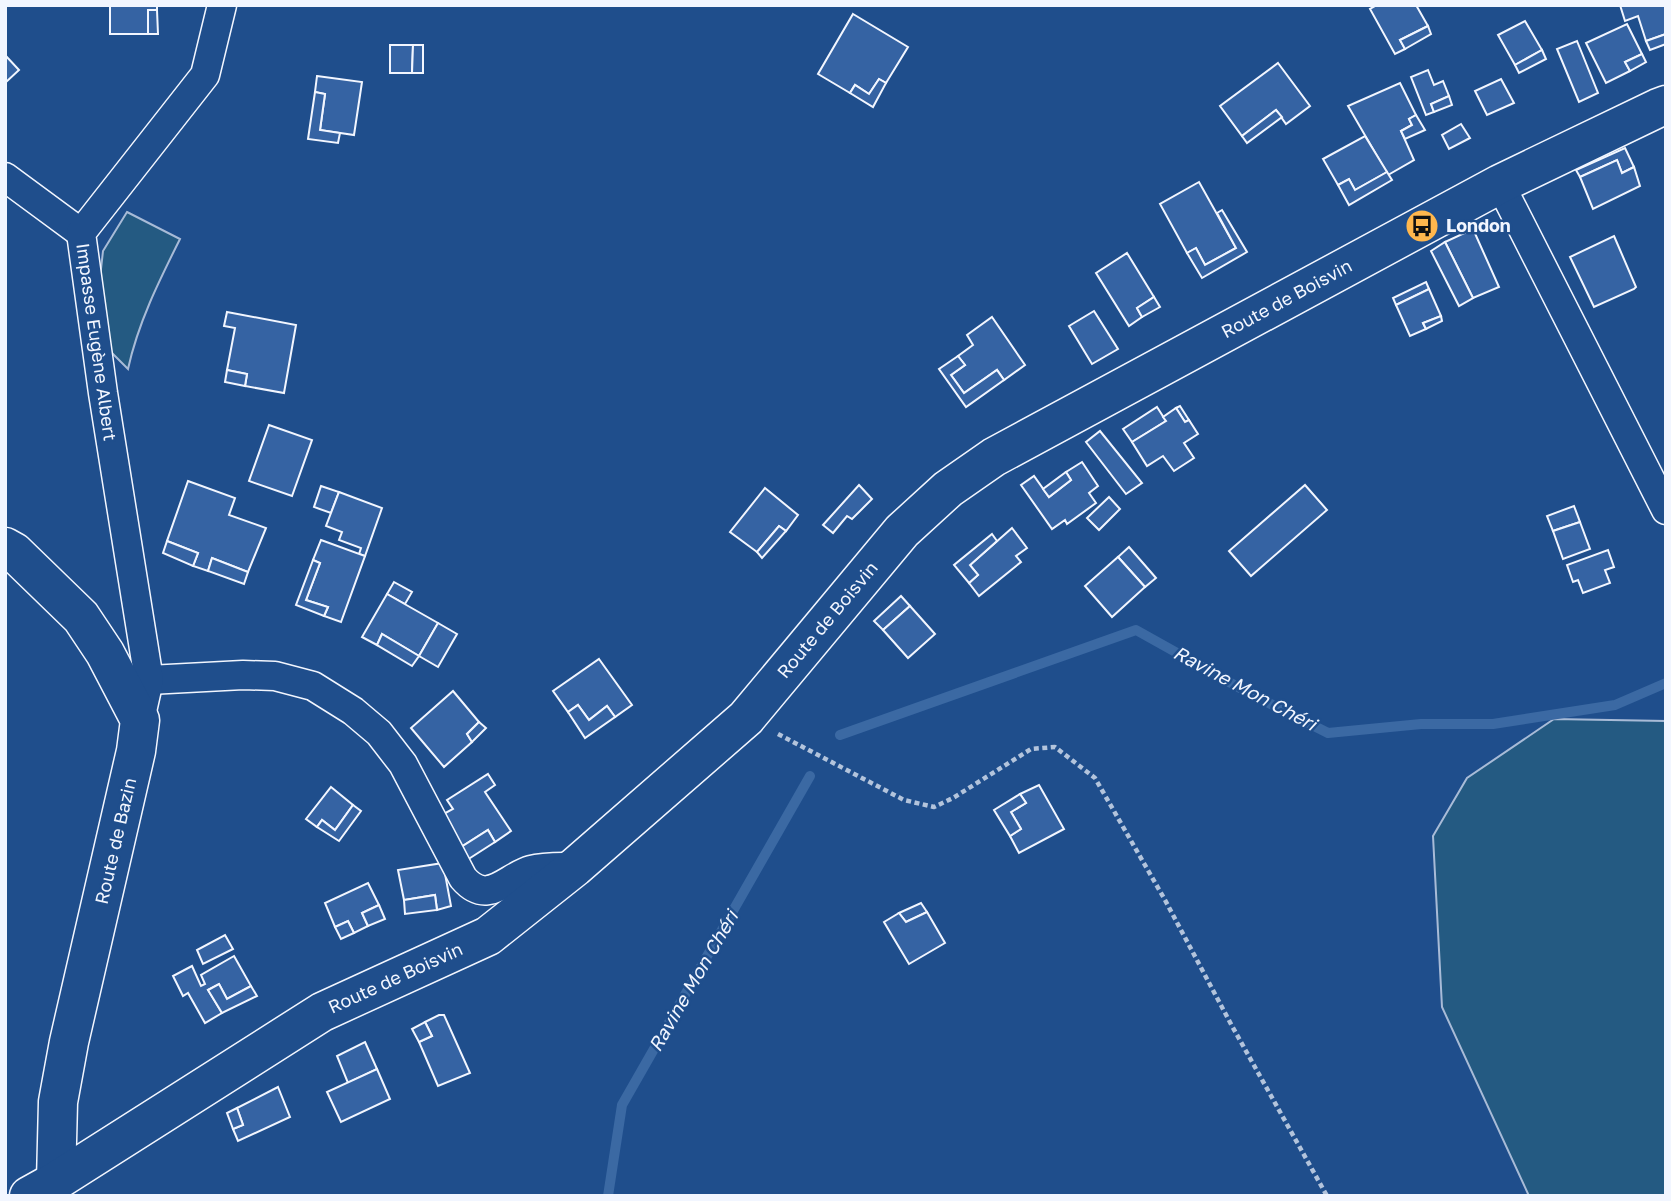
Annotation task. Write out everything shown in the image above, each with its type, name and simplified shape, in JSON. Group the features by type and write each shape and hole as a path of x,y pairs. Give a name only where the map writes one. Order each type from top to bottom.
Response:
{"main road":[{"name":"Route de Boisvin","path":"43,1188 322,1012 488,936 575,867 746,718 902,531 948,489 994,457 1500,184 1666,105"},
{"path":"5,547 14,552 81,617 105,653 140,720"},
{"name":"Route de Bazin","path":"43,1188 69,1042 136,751 140,720"}],"street":[{"name":"Impasse Eugène Albert","path":"140,720 149,680 103,393 81,233 205,75 222,5"},
{"path":"5,177 81,233"},
{"path":"1500,184 1666,510"},
{"path":"149,680 275,676 313,686 353,711 379,733 403,764 464,878 471,886 484,891 530,870 575,867"}],"path":[{"path":"807,749 904,800 934,807 1031,749 1055,747 1095,778 1327,1196"}],"shaded area":[{"path":"127,212 180,239 143,319 128,369 98,339 97,305 103,251"},
{"path":"1554,719 1666,721 1666,1196 1529,1196 1442,1007 1433,836 1467,778"}],"building":[{"path":"110,5 157,5 157,10 148,10 148,34 110,34"},
{"path":"1377,5 1416,5 1428,26 1400,40 1405,49 1395,54 1370,9"},
{"path":"1620,5 1666,5 1666,34 1646,41 1638,16 1625,21"},
{"path":"148,10 157,10 158,34 148,34"},
{"path":"853,14 908,47 886,83 879,79 869,94 855,85 850,93 818,74"},
{"path":"1525,21 1542,50 1515,65 1498,35"},
{"path":"1627,24 1642,54 1625,62 1630,71 1606,83 1586,43"},
{"path":"1428,26 1431,34 1405,49 1400,40"},
{"path":"1666,34 1666,44 1650,50 1646,41"},
{"path":"1577,41 1598,93 1579,102 1557,49"},
{"path":"390,45 413,45 412,73 390,73"},
{"path":"413,45 423,45 423,73 412,73"},
{"path":"1542,50 1546,59 1519,73 1515,65"},
{"path":"1642,54 1646,62 1630,71 1625,62"},
{"path":"5,55 19,70 5,83"},
{"path":"1278,63 1310,106 1286,124 1276,110 1242,136 1220,106"},
{"path":"1428,70 1434,85 1443,81 1449,96 1431,104 1434,112 1426,115 1411,77"},
{"path":"317,76 362,82 354,135 320,130 325,94 315,92"},
{"path":"879,79 886,83 873,107 850,93 855,85 869,94"},
{"path":"1501,79 1514,103 1487,115 1475,91"},
{"path":"1400,83 1416,115 1409,119 1412,125 1401,131 1414,160 1388,175 1348,106"},
{"path":"315,92 325,94 320,130 340,133 338,143 308,139"},
{"path":"1449,96 1452,105 1434,112 1431,104"},
{"path":"1276,110 1282,117 1247,143 1242,136"},
{"path":"1416,115 1425,130 1405,139 1401,131 1412,125 1409,119"},
{"path":"1461,124 1470,138 1449,149 1442,135"},
{"path":"1365,136 1387,172 1355,190 1349,179 1338,185 1323,159"},
{"path":"1625,148 1634,167 1622,173 1617,160 1580,177 1576,170"},
{"path":"1617,160 1622,173 1634,167 1640,186 1593,209 1580,177"},
{"path":"1387,172 1392,180 1349,205 1338,185 1349,179 1355,190"},
{"path":"1199,182 1236,248 1205,265 1196,248 1187,253 1160,204"},
{"path":"1222,210 1247,252 1202,278 1187,253 1196,248 1205,265 1236,248 1217,213"},
{"path":"1473,229 1499,287 1473,298 1445,242"},
{"path":"1614,236 1636,287 1594,307 1570,257"},
{"path":"1445,242 1473,298 1459,306 1431,251"},
{"path":"1127,253 1154,297 1137,308 1142,317 1129,326 1096,273"},
{"path":"1426,282 1429,289 1396,305 1393,298"},
{"path":"1429,289 1441,316 1423,323 1426,329 1410,336 1396,305"},
{"path":"1154,297 1160,307 1142,317 1137,308"},
{"path":"1094,311 1118,349 1092,364 1069,326"},
{"path":"227,312 296,325 284,393 245,386 247,374 227,370 235,328 224,326"},
{"path":"1441,316 1442,321 1426,329 1423,323"},
{"path":"992,317 1025,365 1004,380 997,370 964,393 951,375 965,365 958,356 973,345 967,335"},
{"path":"958,356 965,365 951,375 964,393 997,370 1004,380 966,407 939,369"},
{"path":"227,370 247,374 245,386 225,382"},
{"path":"1180,406 1189,420 1185,422 1176,408"},
{"path":"1157,407 1166,421 1132,442 1123,429"},
{"path":"1176,408 1185,422 1189,420 1198,434 1184,443 1194,458 1174,471 1163,456 1147,466 1132,442 1166,421 1163,417"},
{"path":"269,425 312,440 292,496 249,481"},
{"path":"1100,431 1142,483 1126,494 1086,442"},
{"path":"1082,462 1098,486 1089,493 1096,503 1067,524 1065,520 1052,529 1021,485 1034,476 1049,497 1071,480 1066,472"},
{"path":"1066,472 1071,480 1049,497 1043,489"},
{"path":"188,481 235,498 229,515 266,528 248,572 212,558 208,571 193,566 198,553 167,541"},
{"path":"859,485 872,499 852,519 847,516 833,533 823,525"},
{"path":"1305,485 1327,510 1251,576 1229,551"},
{"path":"321,486 339,492 331,513 314,507"},
{"path":"765,488 798,515 786,531 779,526 757,552 730,532"},
{"path":"339,492 382,508 365,556 359,554 361,548 339,540 342,532 326,526"},
{"path":"1109,497 1120,509 1099,530 1087,518"},
{"path":"1574,506 1580,522 1553,531 1547,516"},
{"path":"1580,522 1590,549 1563,559 1553,531"},
{"path":"779,526 786,531 762,558 757,552"},
{"path":"1012,528 1027,548 1016,556 1021,562 979,596 969,583 978,575 970,565"},
{"path":"992,534 997,541 970,565 978,575 969,583 954,565"},
{"path":"321,540 365,556 341,622 324,616 328,607 306,600 320,563 313,560"},
{"path":"167,541 198,553 193,566 163,553"},
{"path":"1129,547 1156,578 1145,587 1118,557"},
{"path":"1608,550 1614,567 1605,570 1610,583 1583,593 1578,580 1573,582 1567,565"},
{"path":"1118,557 1145,587 1112,617 1085,586"},
{"path":"212,558 248,572 244,584 208,571"},
{"path":"313,560 320,563 306,600 328,607 324,616 296,605"},
{"path":"394,582 412,592 405,604 387,594"},
{"path":"387,594 438,623 419,656 382,634 377,645 362,637"},
{"path":"901,596 910,606 883,630 874,621"},
{"path":"910,606 935,634 908,658 883,630"},
{"path":"438,623 457,634 438,667 419,656"},
{"path":"382,634 419,656 412,666 377,645"},
{"path":"599,659 632,705 615,717 607,706 589,720 578,705 568,712 553,691"},
{"path":"453,691 479,722 467,734 472,742 444,767 411,728"},
{"path":"578,705 589,720 607,706 615,717 585,738 568,712"},
{"path":"479,722 486,728 472,742 467,734"},
{"path":"488,774 495,785 485,792 511,831 495,842 488,830 458,849 438,817 453,809 447,800"},
{"path":"1039,785 1064,829 1019,853 1010,836 1021,829 1011,812 1026,803 1020,794"},
{"path":"331,787 353,805 335,830 322,820 317,827 306,819"},
{"path":"1020,794 1026,803 1011,812 1021,829 1010,836 994,810"},
{"path":"353,805 361,811 339,841 317,827 322,820 335,830"},
{"path":"488,830 495,842 467,860 458,849"},
{"path":"443,863 451,906 437,910 435,895 404,900 398,870"},
{"path":"368,883 379,905 362,913 368,926 354,933 348,921 335,927 325,903"},
{"path":"435,895 437,910 405,914 404,900"},
{"path":"921,903 927,912 906,922 899,913"},
{"path":"379,905 385,919 368,926 362,913"},
{"path":"927,912 945,943 909,964 884,922 899,913 906,922"},
{"path":"348,921 354,933 341,939 335,927"},
{"path":"225,935 233,949 203,964 197,950"},
{"path":"234,956 251,986 227,999 219,984 208,990 222,1013 205,1023 188,993 183,996 173,976 192,966 201,986 205,984 201,975"},
{"path":"219,984 227,999 251,986 257,996 222,1013 208,990"},
{"path":"444,1015 470,1073 438,1086 419,1042 432,1036 425,1022"},
{"path":"425,1022 432,1036 419,1042 412,1029"},
{"path":"365,1042 377,1069 348,1083 337,1056"},
{"path":"377,1069 390,1099 341,1122 327,1092"},
{"path":"278,1087 290,1117 238,1141 233,1129 243,1125 237,1108"},
{"path":"237,1108 243,1125 233,1129 227,1113"}],"waterway":[{"name":"Ravine Mon Chéri","path":"840,735 1136,630 1247,692 1328,733 1421,724 1493,724 1615,705 1666,683"},
{"name":"Ravine Mon Chéri","path":"608,1196 622,1105 810,776"}],"place":[{"name":"London","path":"1422,226"}]}
